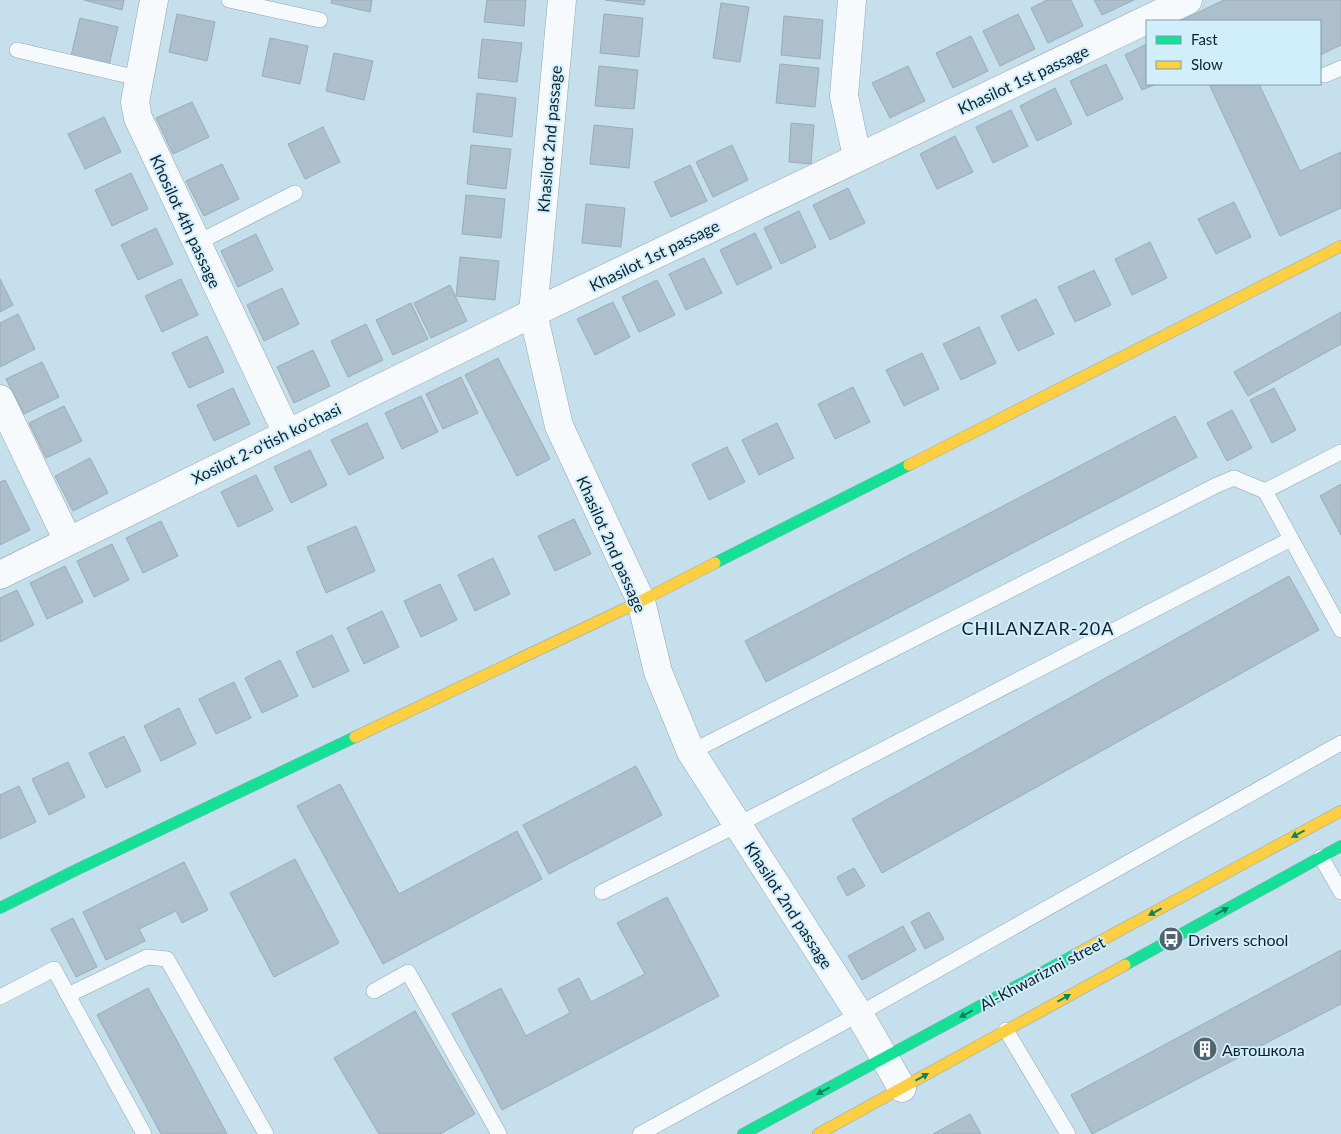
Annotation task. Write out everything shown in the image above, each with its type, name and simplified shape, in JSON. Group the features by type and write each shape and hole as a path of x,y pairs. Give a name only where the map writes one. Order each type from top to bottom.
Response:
{"street":[{"name":"Khosilot 4th passage","path":"154,0 138,78 135,102 138,118 287,433"},
{"name":"Khasilot 2nd passage","path":"562,0 532,313 559,426 641,601 658,672 691,752 859,1014 902,1088"},
{"path":"852,0 844,96 858,157"},
{"name":"Khasilot 1st passage","path":"532,313 1188,0"},
{"path":"0,908 641,601 1341,246"},
{"name":"Xosilot 2-o'tish ko'chasi","path":"0,575 532,313"},
{"path":"0,399 68,542"},
{"name":"Al-Khwarizmi street","path":"743,1134 1341,811"},
{"name":"Al-Khwarizmi street","path":"818,1134 1341,846"}],"lane":[{"path":"228,0 320,20"},
{"path":"17,50 138,78"},
{"path":"1325,75 1341,68"},
{"path":"197,243 295,193"},
{"path":"1265,492 1341,452"},
{"path":"691,752 1234,478 1265,492 1341,630"},
{"path":"602,892 737,825 1291,539"},
{"path":"640,1134 859,1014 1341,743"},
{"path":"1321,857 1341,892"},
{"path":"68,995 147,957 168,959 266,1134"},
{"path":"0,997 54,969 144,1134"},
{"path":"374,991 408,972 499,1134"},
{"path":"1006,1030 1068,1134"}],"building":[{"path":"84,0 124,0 122,10"},
{"path":"332,0 372,0 370,12 331,3"},
{"path":"487,0 526,0 524,26 484,22"},
{"path":"605,0 645,0 644,5"},
{"path":"1047,0 1071,0 1083,26 1048,43 1031,8"},
{"path":"1094,0 1134,0 1102,15"},
{"path":"1224,0 1341,0 1341,45 1321,55 1321,20 1182,20"},
{"path":"721,3 749,7 740,62 713,58"},
{"path":"177,14 215,22 207,61 169,52"},
{"path":"604,14 643,18 639,57 600,53"},
{"path":"1018,14 1035,49 1000,66 983,31"},
{"path":"784,16 823,20 820,59 781,55"},
{"path":"80,18 118,27 109,65 71,56"},
{"path":"971,36 988,71 953,88 936,53"},
{"path":"270,38 308,46 300,84 262,76"},
{"path":"482,39 522,43 517,82 478,78"},
{"path":"1146,44 1146,85 1154,85 1142,90 1125,55"},
{"path":"334,53 373,61 364,100 326,91"},
{"path":"780,64 819,68 815,107 776,103"},
{"path":"1106,64 1123,99 1087,116 1070,81"},
{"path":"599,66 638,70 634,109 595,106"},
{"path":"908,66 925,101 890,118 872,83"},
{"path":"1209,85 1259,85 1300,171 1341,152 1341,208 1280,236"},
{"path":"1055,88 1072,124 1037,141 1020,106"},
{"path":"477,93 516,98 512,137 473,132"},
{"path":"192,102 209,137 173,154 156,118"},
{"path":"1011,110 1028,146 993,163 976,127"},
{"path":"104,117 121,152 85,169 68,134"},
{"path":"791,123 814,125 811,164 789,162"},
{"path":"594,125 633,129 629,168 590,164"},
{"path":"323,127 340,162 305,179 288,144"},
{"path":"955,136 973,172 937,189 920,154"},
{"path":"471,145 511,149 506,189 467,184"},
{"path":"732,145 748,180 713,197 696,162"},
{"path":"222,164 239,199 204,216 186,181"},
{"path":"690,165 707,201 671,217 654,182"},
{"path":"131,173 148,209 112,226 95,190"},
{"path":"848,188 865,223 830,240 813,205"},
{"path":"466,195 505,199 501,238 462,234"},
{"path":"1234,202 1251,237 1216,254 1198,219"},
{"path":"586,204 625,208 621,247 582,243"},
{"path":"799,211 816,247 781,264 764,228"},
{"path":"156,228 173,264 138,280 121,245"},
{"path":"755,233 772,268 737,285 720,250"},
{"path":"256,234 273,270 238,287 221,251"},
{"path":"1150,242 1167,278 1132,295 1115,259"},
{"path":"460,257 499,261 495,300 456,296"},
{"path":"704,258 722,293 686,310 669,274"},
{"path":"1094,270 1111,305 1075,322 1058,287"},
{"path":"0,279 13,305 0,312"},
{"path":"181,279 198,315 162,332 145,296"},
{"path":"657,280 675,315 639,332 622,297"},
{"path":"450,285 467,321 431,338 414,303"},
{"path":"282,288 299,324 264,341 247,305"},
{"path":"1036,299 1054,334 1018,351 1001,316"},
{"path":"613,302 630,337 595,355 577,319"},
{"path":"411,303 428,339 393,355 376,320"},
{"path":"1341,312 1341,344 1248,396 1234,372"},
{"path":"18,314 35,349 0,367 0,323"},
{"path":"366,324 383,360 348,377 331,341"},
{"path":"979,327 996,363 961,380 943,344"},
{"path":"207,336 224,372 189,388 172,353"},
{"path":"313,350 330,386 294,403 277,367"},
{"path":"922,353 939,389 904,406 886,370"},
{"path":"498,358 550,459 517,476 465,375"},
{"path":"42,362 59,397 24,414 6,379"},
{"path":"461,377 478,413 443,429 426,394"},
{"path":"853,387 870,422 835,439 818,404"},
{"path":"233,388 250,424 214,441 197,405"},
{"path":"1274,388 1296,430 1272,443 1250,400"},
{"path":"421,396 438,432 402,449 385,413"},
{"path":"64,406 82,441 46,458 29,423"},
{"path":"1232,410 1252,448 1227,461 1207,423"},
{"path":"1175,416 1197,457 766,682 745,641"},
{"path":"367,423 384,458 349,475 331,440"},
{"path":"777,423 794,458 759,475 742,440"},
{"path":"727,447 745,482 709,500 692,464"},
{"path":"310,450 327,485 291,503 274,467"},
{"path":"90,458 108,493 73,511 55,476"},
{"path":"256,475 273,510 238,527 221,492"},
{"path":"5,480 30,530 0,545 0,482"},
{"path":"1341,484 1341,535 1320,496"},
{"path":"574,519 591,554 555,571 538,536"},
{"path":"161,521 178,556 143,573 126,538"},
{"path":"356,526 375,571 326,593 307,547"},
{"path":"112,544 129,580 94,597 77,561"},
{"path":"493,558 510,594 475,611 458,575"},
{"path":"65,566 83,602 47,619 30,583"},
{"path":"1289,576 1319,630 882,873 852,819"},
{"path":"440,584 457,620 421,637 404,601"},
{"path":"17,590 34,625 0,642 0,598"},
{"path":"382,611 399,647 364,664 347,628"},
{"path":"332,635 349,671 313,688 296,652"},
{"path":"280,660 298,696 262,713 245,678"},
{"path":"234,682 251,718 216,734 199,699"},
{"path":"179,708 196,744 161,761 144,726"},
{"path":"124,736 141,771 106,788 89,753"},
{"path":"68,762 85,797 49,815 32,779"},
{"path":"636,766 662,815 549,874 523,825"},
{"path":"340,784 399,894 517,831 542,879 383,964 297,806"},
{"path":"19,786 36,822 0,839 0,795"},
{"path":"295,859 339,943 274,977 230,893"},
{"path":"184,862 208,910 182,923 176,911 139,929 145,941 106,960 83,912"},
{"path":"854,868 865,886 847,896 837,877"},
{"path":"667,897 719,996 502,1110 452,1014 501,988 526,1036 570,1013 558,989 579,978 591,1002 645,974 617,923"},
{"path":"929,912 944,939 925,949 911,922"},
{"path":"73,918 97,967 76,977 51,929"},
{"path":"903,926 916,950 862,980 848,956"},
{"name":"Автошкола","path":"1341,950 1341,1004 1092,1134 1071,1095"},
{"path":"148,988 227,1134 161,1134 97,1015"},
{"path":"415,1011 475,1114 440,1134 379,1134 334,1058"},
{"path":"970,1114 981,1134 933,1134"}],"traffic: fast":[{"path":"715,563 909,465"},
{"path":"0,908 355,737"},
{"path":"1125,965 1341,846"},
{"path":"743,1134 1078,953"}],"traffic: slow":[{"path":"909,465 1341,246"},
{"path":"355,737 641,601 715,563"},
{"path":"1078,953 1341,811"},
{"path":"818,1134 1125,965"}],"place":[{"name":"Drivers school","path":"1171,939"},
{"name":"Автошкола","path":"1205,1049"}],"district":[{"name":"CHILANZAR-20A","path":"1038,628"}]}
